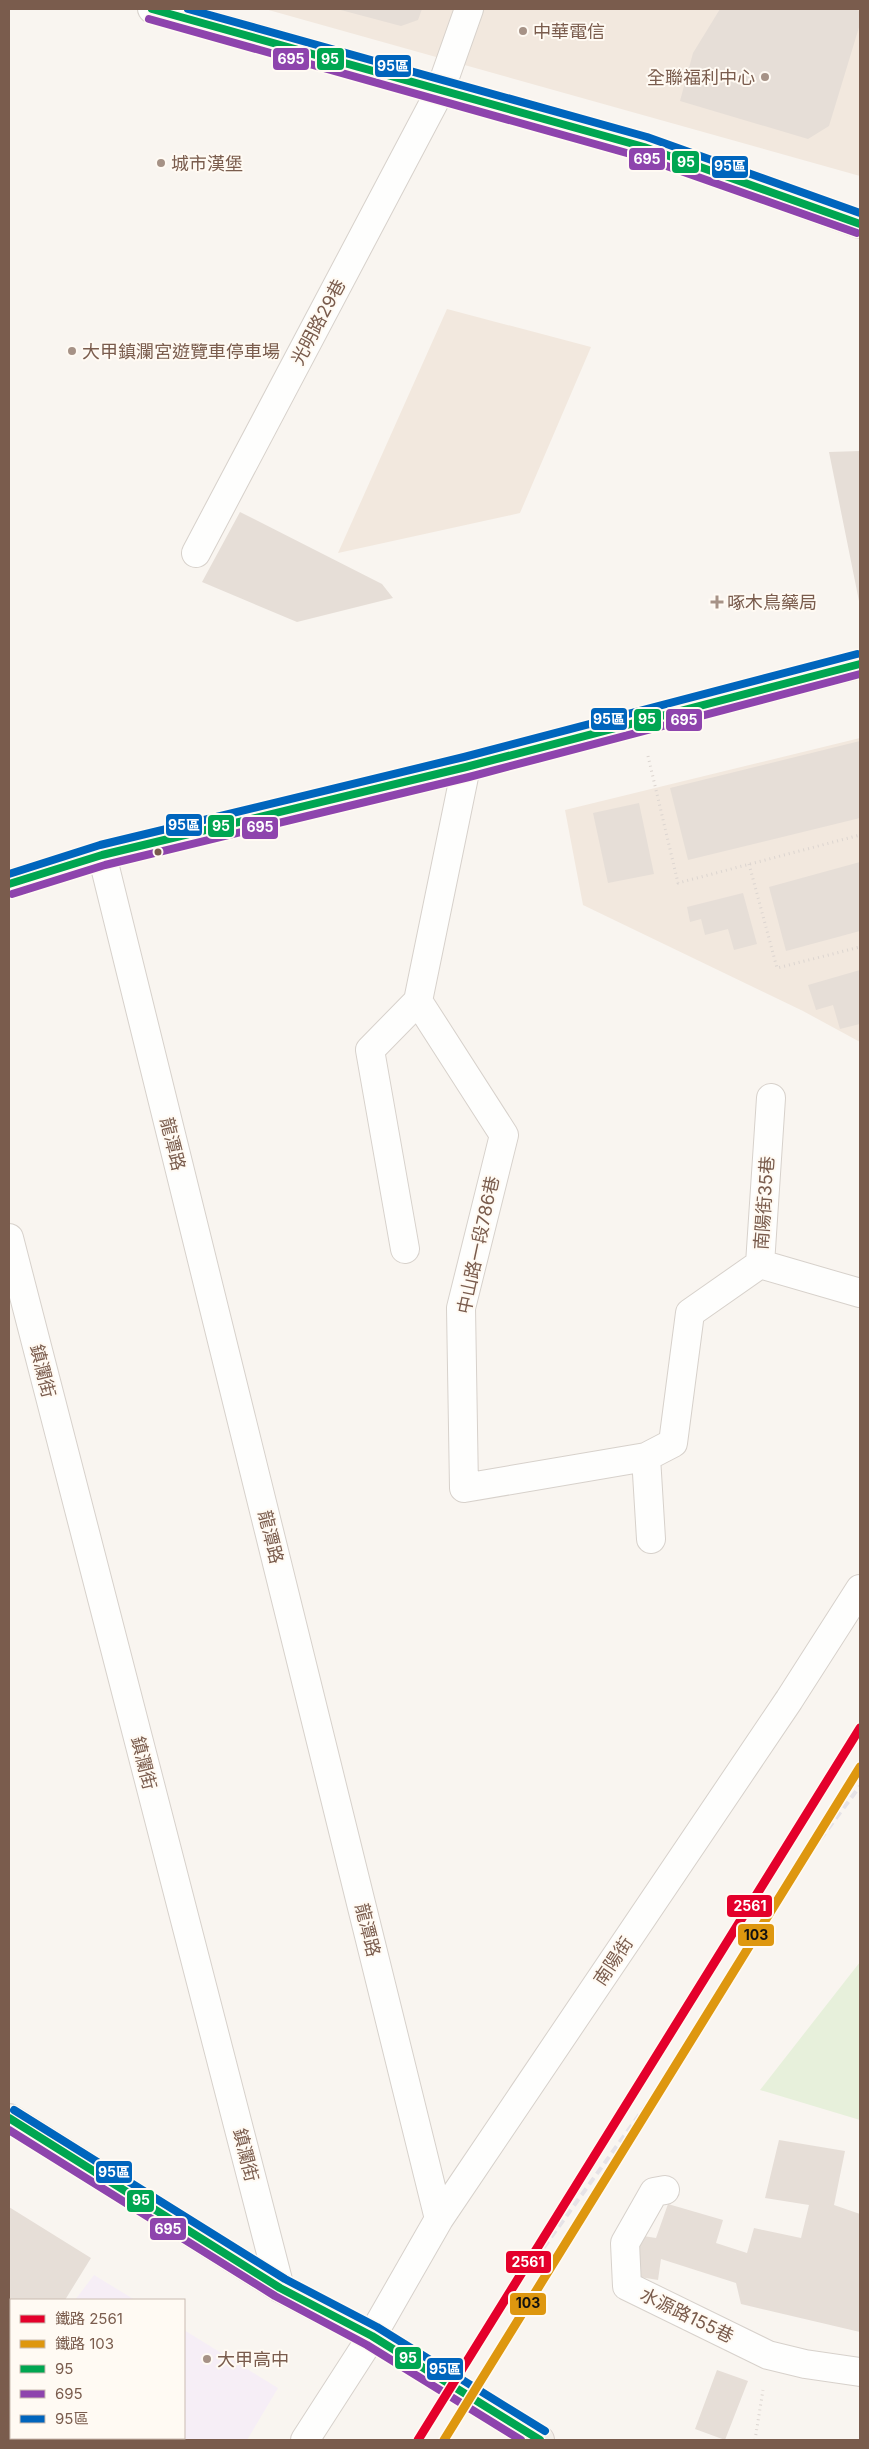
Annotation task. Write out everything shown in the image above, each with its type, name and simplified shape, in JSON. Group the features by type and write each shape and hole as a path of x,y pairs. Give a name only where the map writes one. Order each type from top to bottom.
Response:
{"main road":[{"path":"9,884 102,855 466,767 860,664"},
{"path":"9,2118 280,2288 372,2336 538,2439"}],"street":[{"path":"152,9 644,147 860,222"},
{"name":"光明路29巷","path":"196,553 440,91 469,9"},
{"path":"405,1249 370,1050 418,1001 466,767"},
{"name":"龍潭路","path":"102,855 439,2219"},
{"name":"中山路一段786巷","path":"418,1001 504,1136 461,1308 464,1488 646,1457"},
{"name":"南陽街35巷","path":"771,1098 760,1264 860,1293"},
{"name":"鎮瀾街","path":"9,1238 280,2288"},
{"path":"651,1539 646,1457 673,1443 690,1313 760,1264"},
{"name":"南陽街","path":"305,2440 372,2336 439,2219 784,1708 860,1589"},
{"name":"水源路155巷","path":"665,2190 654,2192 625,2243 627,2286 768,2355 805,2364 860,2372"}],"path":[{"path":"639,722 678,883 860,835"},
{"path":"749,864 777,968 860,947"},
{"path":"755,2440 768,2355"}],"shaded area":[{"path":"265,9 860,9 860,176"},
{"path":"447,309 591,347 520,513 338,553"},
{"path":"860,738 860,1042 803,1011 583,905 565,810"},
{"path":"94,2275 133,2299 76,2299"},
{"name":"大甲高中","path":"9,2320 10,2439 185,2439 185,2331 278,2388 247,2440 9,2440"}],"green space":[{"path":"860,1962 860,2120 760,2090"},
{"path":"10,2401 10,2439 161,2439 9,2440"}],"building":[{"path":"337,9 422,9 418,20 401,26"},
{"name":"全聯福利中心","path":"720,9 854,9 860,11 860,24 829,126 808,139 680,101 693,53"},
{"path":"860,451 860,601 859,601 829,452"},
{"path":"240,512 382,584 393,598 297,622 202,582"},
{"path":"860,741 860,818 688,860 670,788"},
{"path":"639,803 654,874 608,883 593,813"},
{"path":"860,862 860,931 786,951 769,887"},
{"path":"743,893 757,944 734,950 728,929 705,935 701,919 690,922 687,907"},
{"path":"860,970 860,1024 840,1029 833,1005 816,1010 808,985"},
{"path":"779,2140 845,2151 834,2205 860,2214 860,2332 741,2304 736,2283 661,2259 658,2280 634,2276 637,2235 656,2238 668,2204 723,2220 716,2243 747,2253 754,2228 801,2238 809,2205 765,2198"},
{"path":"9,2207 91,2258 66,2299 10,2299 9,2315"},
{"path":"717,2370 748,2381 725,2440 695,2429"}],"railway":[{"path":"789,1881 860,1786"},
{"path":"498,2311 673,2068"}],"rail line":[{"name":"2561","path":"418,2440 860,1728"},
{"name":"103","path":"444,2440 860,1767"}],"transit line":[{"name":"95","path":"152,9 644,147 860,224"},
{"name":"95區","path":"188,9 647,137 860,213"},
{"name":"695","path":"149,19 641,157 857,233"},
{"name":"95區","path":"9,874 100,845 464,757 857,654"},
{"name":"95","path":"9,884 102,855 466,767 860,664"},
{"name":"695","path":"12,894 105,865 469,777 860,674"},
{"name":"95區","path":"14,2110 285,2279 377,2327 545,2431"},
{"name":"95","path":"9,2118 280,2288 372,2336 540,2440"},
{"name":"695","path":"9,2130 275,2296 367,2345 521,2440"}],"place":[{"name":"中華電信","path":"523,31"},
{"name":"全聯福利中心","path":"765,77"},
{"name":"城市漢堡","path":"161,163"},
{"name":"大甲鎮瀾宮遊覽車停車場","path":"72,351"},
{"name":"啄木鳥藥局","path":"717,602"},
{"name":"大甲高中","path":"207,2359"}]}
